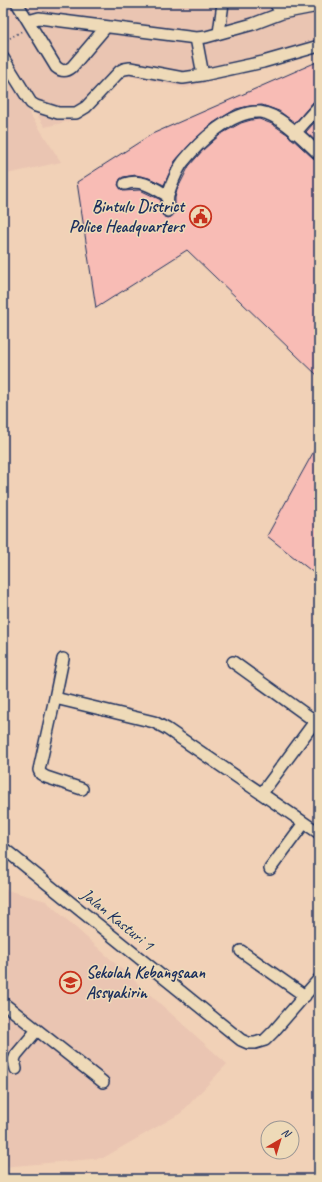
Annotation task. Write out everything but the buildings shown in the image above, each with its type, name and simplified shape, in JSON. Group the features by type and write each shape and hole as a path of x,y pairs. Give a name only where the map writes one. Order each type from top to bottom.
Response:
{"street":[{"path":"17,3 56,67 61,71 68,71 106,27"},
{"path":"220,33 223,3"},
{"path":"274,3 282,13"},
{"path":"29,23 39,18 196,38 206,37 253,24 282,13 319,7"},
{"path":"196,38 204,75"},
{"path":"3,58 31,102 36,106 58,113 76,113 86,106 120,71 124,69 130,68 183,78 263,62 319,46"},
{"path":"295,133 319,106"},
{"path":"168,211 168,196 182,163 198,146 220,127 239,116 260,112 275,117 319,154"},
{"path":"125,184 139,182 168,196"},
{"path":"63,659 40,770 41,774 46,777 82,789"},
{"path":"233,662 318,720 262,793"},
{"path":"55,698 154,722 168,729 319,833"},
{"path":"270,869 304,822"},
{"name":"Jalan Kasturi 1","path":"6,855 241,1040 248,1043 255,1043 265,1040 319,979"},
{"path":"242,951 305,996"},
{"path":"3,1003 103,1082"},
{"path":"16,1069 14,1060 16,1055 37,1030"}],"path":[{"path":"3,42 29,23"}],"shaded area":[{"path":"3,3 319,3 319,53 185,88 123,75 82,118 45,127 3,63"},
{"path":"3,72 61,162 7,174 3,172"},
{"name":"Sekolah Kebangsaan Assyakirin","path":"3,889 46,901 227,1064 181,1113 103,1158 3,1167"}],"place":[{"name":"Bintulu District Police Headquarters","path":"200,216"},
{"name":"Sekolah Kebangsaan Assyakirin","path":"70,982"}]}
